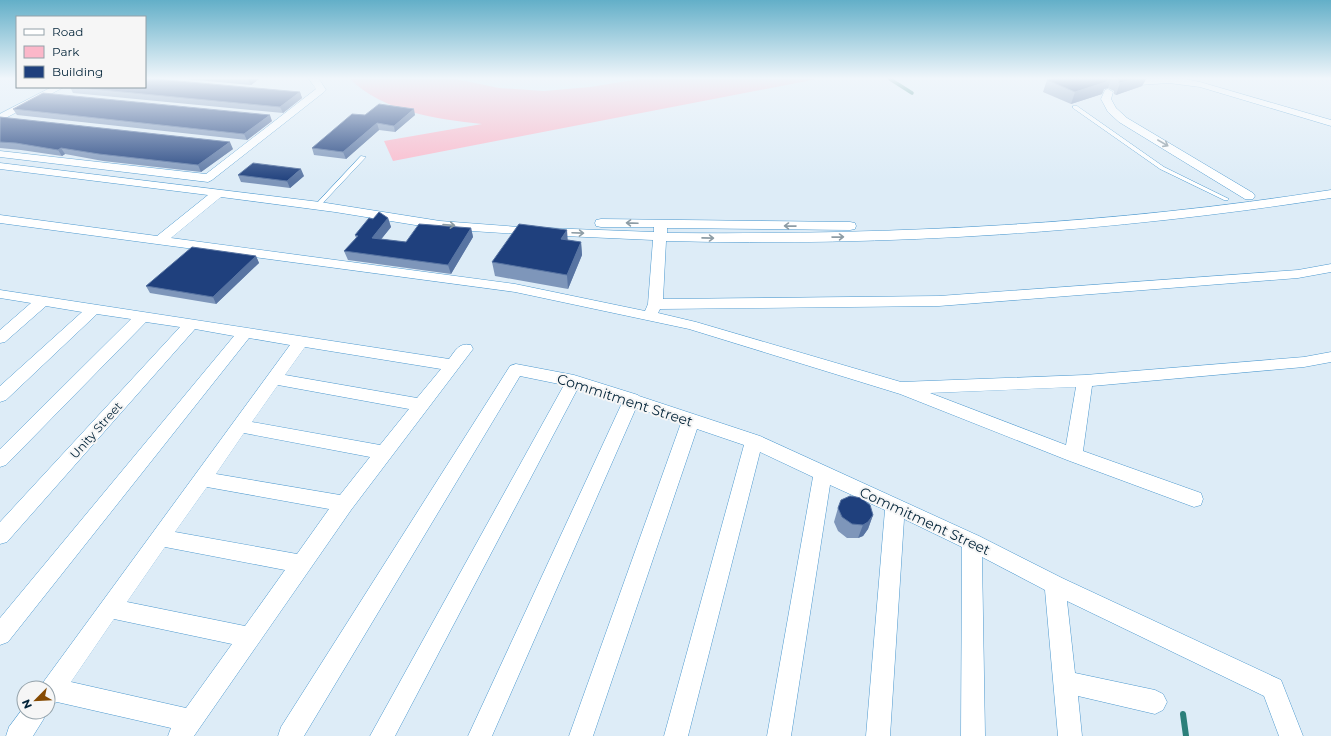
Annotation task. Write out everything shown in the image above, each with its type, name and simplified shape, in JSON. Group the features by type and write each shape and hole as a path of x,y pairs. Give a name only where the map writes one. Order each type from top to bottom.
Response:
{"street":[{"path":"0,154 208,178 292,113"},
{"path":"1116,113 1123,120 1249,196"},
{"path":"1300,113 1331,123"},
{"path":"270,117 286,118"},
{"path":"1,118 17,119"},
{"path":"234,144 249,146"},
{"path":"0,166 217,194 318,205 435,224 550,232 914,225 1132,210 1226,200 1331,183"},
{"path":"160,240 217,194"},
{"path":"661,230 707,238 838,237 998,231 1161,217 1262,205 1331,194"},
{"path":"0,219 515,288 652,310 939,301 1298,274 1331,268"},
{"path":"652,310 661,230"},
{"path":"3,290 43,301 454,365"},
{"path":"0,338 43,301"},
{"path":"0,396 94,309"},
{"path":"652,310 691,325 901,388 1073,455 1194,499"},
{"path":"0,460 142,317"},
{"name":"Unity Street","path":"0,536 191,324"},
{"path":"0,635 246,333"},
{"path":"56,683 301,341"},
{"path":"56,693 185,728 344,504 465,349"},
{"path":"901,388 1085,380 1304,362 1331,357"},
{"name":"Commitment Street","path":"290,736 516,370 574,381 632,399 754,441 972,542 1055,584 1273,688 1291,736"},
{"path":"274,379 422,405"},
{"path":"1073,455 1085,380"},
{"path":"382,736 574,381"},
{"path":"480,736 632,399"},
{"path":"581,736 691,420"},
{"path":"240,426 385,453"},
{"path":"676,736 754,441"},
{"path":"779,736 823,472"},
{"path":"203,478 344,504"},
{"path":"878,736 895,507"},
{"path":"160,538 302,564"},
{"path":"972,542 973,736"},
{"path":"1055,584 1070,736"},
{"path":"109,608 250,637"},
{"path":"1064,682 1155,702"},
{"path":"18,736 29,720"}],"lane":[{"path":"1084,113 1162,168 1226,200"},
{"path":"318,205 363,157"}],"green space":[{"path":"418,113 639,113 393,161 384,141 482,124 447,120"}],"building":[{"path":"53,113 253,113 270,115 244,134"},
{"path":"367,113 409,113 394,126 377,123 343,152 312,148 352,114 365,115"},
{"path":"0,117 230,142 198,165 99,154 61,148 58,150 0,142"},
{"path":"253,163 301,169 287,181 238,175"},
{"path":"379,212 388,218 372,238 406,242 419,224 471,228 448,265 344,251 358,236 355,235 369,218 373,219"},
{"path":"519,224 567,230 561,239 581,242 567,275 492,262"},
{"path":"192,247 256,256 213,297 146,286"},
{"path":"850,496 861,498 870,505 873,515 868,522 863,525 852,524 842,517 838,508 841,500"}],"waterway":[{"path":"1183,714 1186,736"}]}
